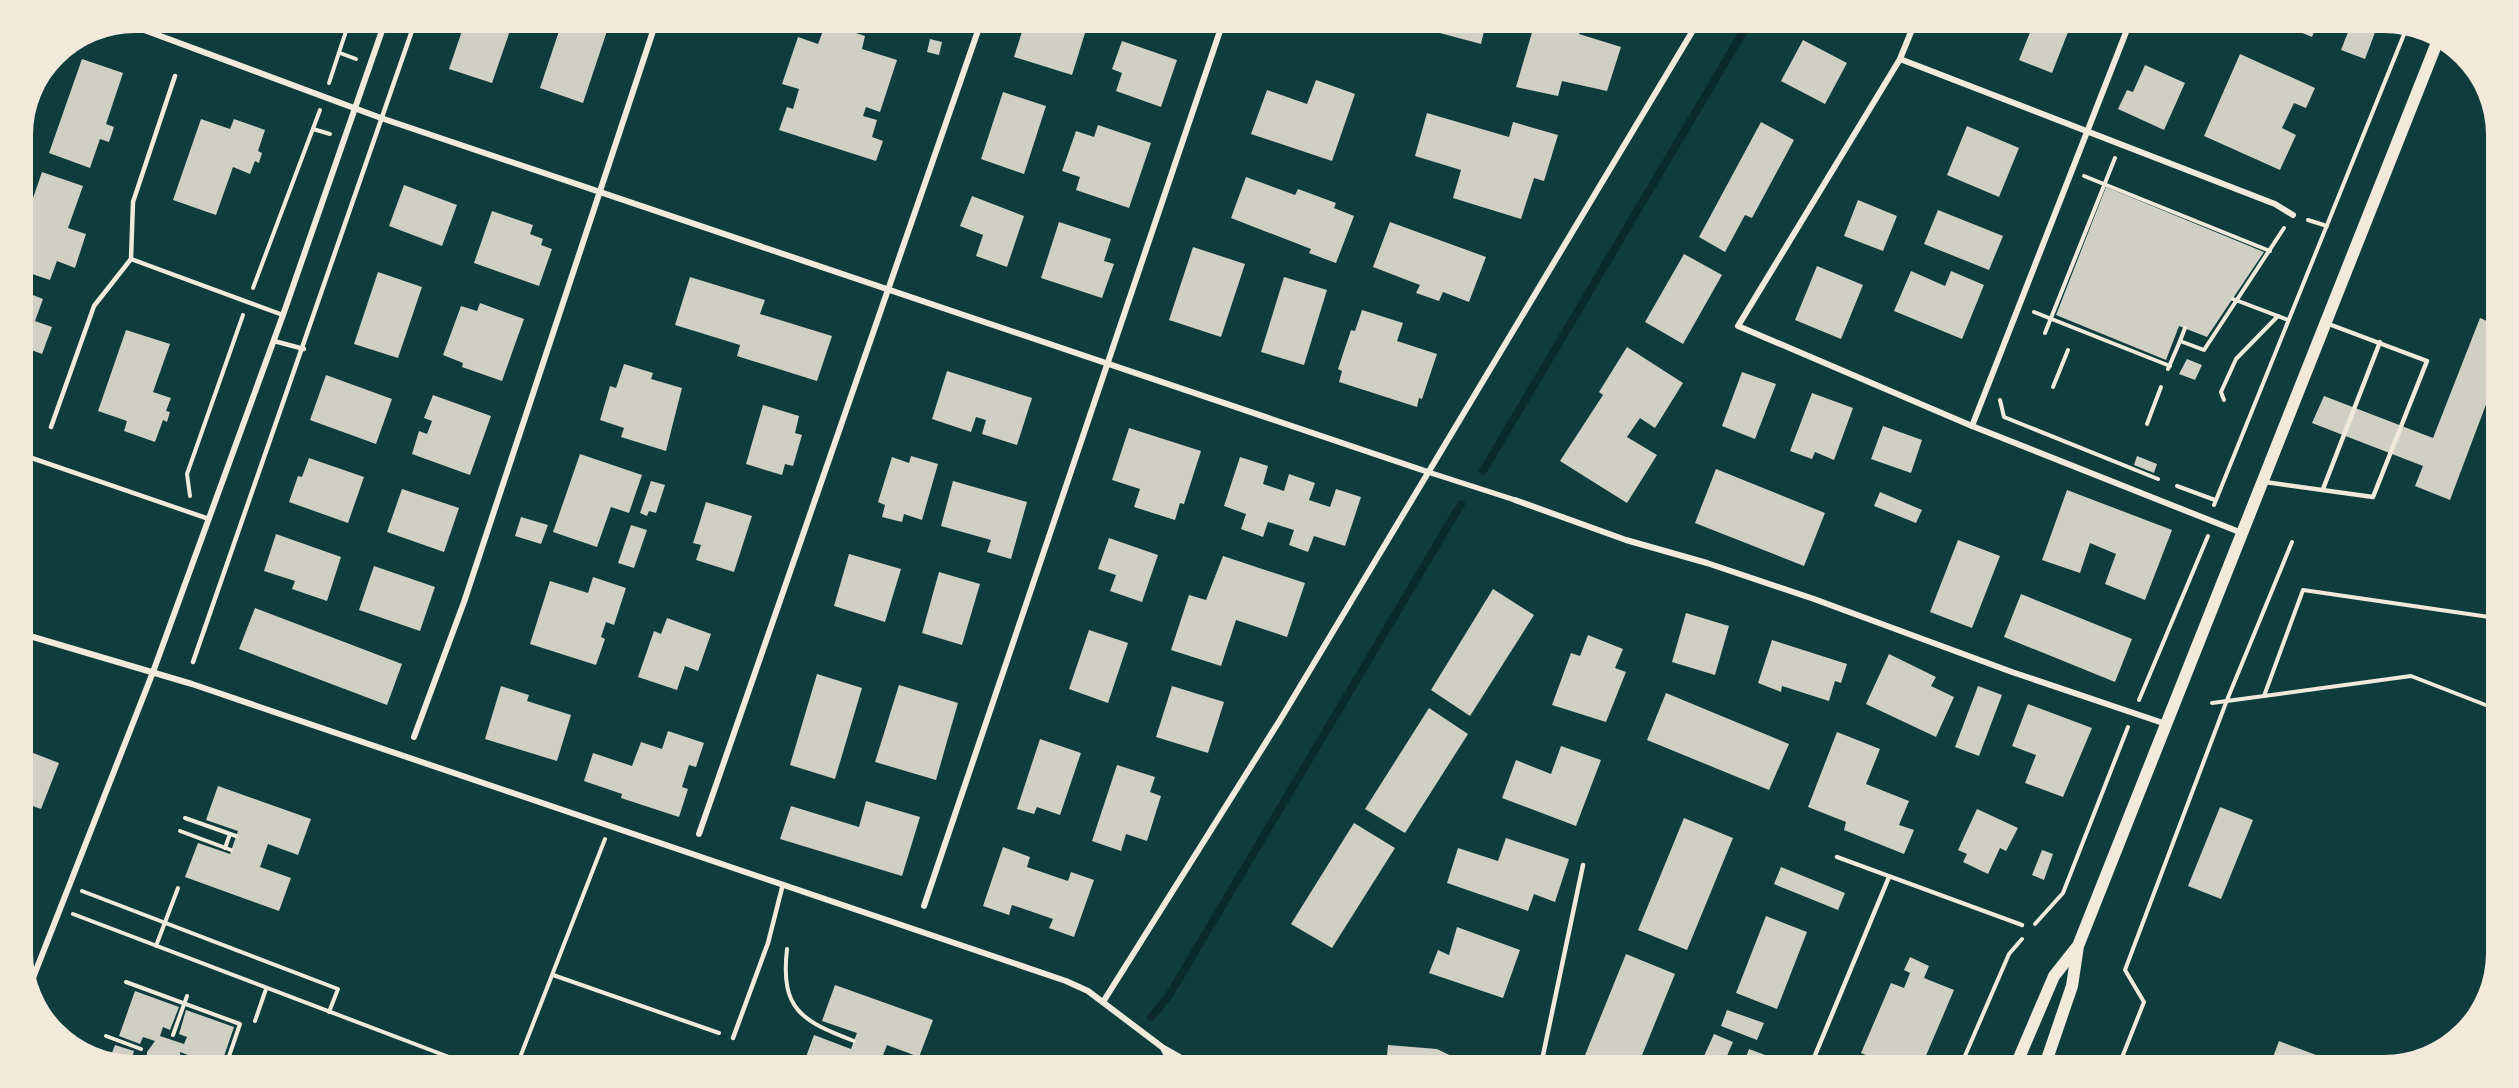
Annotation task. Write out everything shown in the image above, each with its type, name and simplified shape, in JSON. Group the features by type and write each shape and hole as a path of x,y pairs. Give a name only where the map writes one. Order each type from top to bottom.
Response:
{"main road":[{"path":"2048,1055 2072,986 2078,946 2242,533 2265,482 2435,47"},
{"path":"2020,1055 2054,976 2078,946"}],"street":[{"path":"153,33 381,118 1515,500 1626,540 1707,563 1814,599 2012,672 2167,724"},
{"path":"35,973 153,672 274,341 381,33"},
{"path":"414,737 464,602 652,33"},
{"path":"699,834 890,290 977,33"},
{"path":"924,906 1219,33"},
{"path":"1103,1002 1280,720 1691,33"},
{"path":"1911,33 1900,59 1738,326 1972,426 2242,533"},
{"path":"1972,426 2126,33"},
{"path":"1900,59 2275,204 2293,215"},
{"path":"33,637 153,672 611,825 1066,981 1089,991 1162,1047 1176,1055"},
{"path":"1162,1047 1166,1055"}],"lane":[{"path":"193,662 304,349 411,33"},
{"path":"51,427 94,306 130,259 133,202 175,76"},
{"path":"130,259 283,315"},
{"path":"2265,482 2373,497 2427,361 2326,323"},
{"path":"274,341 304,349"},
{"path":"2323,489 2380,342"},
{"path":"33,458 209,519"},
{"path":"1837,857 2022,925"},
{"path":"1543,1055 1582,865"},
{"path":"1815,1055 1888,877"},
{"path":"734,1038 768,942 783,884"}],"path":[{"path":"209,519 190,497 187,474 248,301 325,96 345,33"},
{"path":"2177,486 2215,500 2404,35"},
{"path":"2045,333 2121,144"},
{"path":"2073,171 2270,251"},
{"path":"2180,342 2204,350 2293,215"},
{"path":"2235,300 2288,320"},
{"path":"2019,306 2169,368 2185,328"},
{"path":"2224,400 2221,392 2236,359 2278,316"},
{"path":"2052,387 2068,350"},
{"path":"2147,424 2161,387"},
{"path":"2000,397 2004,417 2158,479"},
{"path":"2123,1055 2144,1002 2126,970 2227,700 2292,542"},
{"path":"2264,696 2303,590 2486,617"},
{"path":"2212,703 2411,676 2486,705"},
{"path":"185,818 236,836"},
{"path":"521,1055 611,825"},
{"path":"180,831 231,850"},
{"path":"225,848 230,834"},
{"path":"69,886 338,989 329,1012"},
{"path":"156,946 178,888"},
{"path":"2032,928 2063,893"},
{"path":"60,909 443,1055"},
{"path":"1965,1055 2009,954 2024,937"},
{"path":"787,949 784,971 787,990 799,1014 816,1026 854,1041"},
{"path":"553,975 734,1038"},
{"path":"126,982 240,1024 229,1055"},
{"path":"255,1021 266,989"},
{"path":"173,1035 187,996"},
{"path":"106,1036 141,1049"}],"building":[{"path":"461,33 509,33 492,83 449,69"},
{"path":"558,33 606,33 583,103 540,88"},
{"path":"822,33 856,33 865,36 862,49 897,60 880,112 866,107 863,116 877,120 872,137 883,141 876,161 779,130 787,107 793,109 799,89 782,84 798,37 818,44"},
{"path":"1022,33 1085,33 1072,75 1014,57"},
{"path":"1440,33 1484,33 1481,44"},
{"path":"1532,33 1579,33 1621,47 1607,91 1562,81 1558,96 1516,87"},
{"path":"2030,33 2068,33 2052,73 2019,60"},
{"path":"2348,33 2375,33 2365,59 2341,50"},
{"path":"930,39 942,42 939,55 927,52"},
{"path":"1803,40 1847,63 1825,104 1781,81"},
{"path":"1122,41 1177,60 1161,107 1116,91 1122,73 1112,69"},
{"path":"2240,54 2315,88 2306,108 2294,103 2282,128 2296,135 2280,170 2204,136"},
{"path":"82,59 123,73 106,124 114,127 109,142 100,139 90,168 49,153"},
{"path":"2145,65 2185,83 2164,130 2118,109 2127,90 2133,92"},
{"path":"1316,80 1355,94 1332,161 1251,134 1267,90 1307,104"},
{"path":"1003,92 1046,106 1024,174 981,159"},
{"path":"1427,113 1509,137 1513,122 1558,135 1544,181 1534,178 1521,219 1453,198 1461,170 1415,156"},
{"path":"201,119 230,129 234,119 265,130 258,151 262,153 259,163 255,161 250,174 233,167 216,215 173,200"},
{"path":"1761,122 1794,140 1752,218 1745,215 1725,252 1699,237"},
{"path":"1098,125 1151,143 1129,208 1076,190 1080,177 1062,171 1076,131 1094,137"},
{"path":"1967,126 2019,148 1999,197 1947,175"},
{"path":"42,172 83,186 68,228 86,234 75,268 57,261 50,280 33,274 33,198"},
{"path":"1246,177 1295,195 1298,189 1336,203 1334,208 1354,216 1336,263 1309,253 1311,249 1231,218"},
{"path":"404,185 457,205 442,246 389,226"},
{"path":"2106,187 2264,252 2207,337 2179,326 2166,360 2056,315"},
{"path":"972,196 1024,216 1007,267 976,256 983,235 960,226"},
{"path":"1858,200 1897,216 1883,251 1844,236"},
{"path":"1938,210 2003,236 1989,270 1924,244"},
{"path":"492,211 533,225 530,234 543,239 541,245 552,249 539,286 474,263"},
{"path":"1059,222 1111,239 1104,261 1114,264 1102,298 1041,278"},
{"path":"1390,222 1486,257 1469,302 1443,292 1439,301 1416,293 1420,285 1373,267"},
{"path":"1193,247 1245,264 1221,337 1169,320"},
{"path":"1684,254 1722,275 1683,344 1645,322"},
{"path":"1817,266 1863,285 1841,339 1795,320"},
{"path":"1911,271 1945,286 1951,271 1984,285 1962,339 1894,311"},
{"path":"378,272 422,287 398,358 354,344"},
{"path":"690,277 765,300 760,314 832,336 817,381 737,356 740,345 675,325"},
{"path":"1284,277 1327,290 1304,365 1261,352"},
{"path":"33,295 43,299 35,321 52,327 42,354 33,351"},
{"path":"480,303 524,319 502,381 462,367 463,363 443,355 461,306 477,311"},
{"path":"1362,310 1403,323 1397,341 1437,354 1422,399 1419,398 1417,407 1339,382 1342,371 1338,369 1351,330 1355,331"},
{"path":"2480,318 2486,321 2486,405 2450,500 2415,486 2423,466 2312,423 2324,396 2433,438"},
{"path":"126,330 170,344 153,392 171,398 166,411 170,412 167,422 163,420 155,442 124,431 127,421 98,411"},
{"path":"1627,347 1683,383 1655,428 1640,418 1627,437 1657,455 1627,503 1560,461 1603,395 1599,392"},
{"path":"2187,359 2202,365 2195,380 2179,374"},
{"path":"624,364 653,373 651,379 682,388 666,451 621,437 624,428 600,420 610,386 616,388"},
{"path":"947,371 1032,398 1017,445 982,434 986,420 976,417 971,432 932,419"},
{"path":"1742,372 1776,384 1755,439 1722,426"},
{"path":"326,375 392,399 376,444 310,420"},
{"path":"1812,393 1853,408 1834,460 1815,452 1812,459 1790,451"},
{"path":"433,395 491,416 470,475 412,454 419,431 427,434 432,421 424,418"},
{"path":"763,405 799,416 795,433 802,435 793,466 785,464 782,475 746,464"},
{"path":"1883,426 1922,440 1911,473 1871,459"},
{"path":"1129,428 1201,451 1184,504 1180,503 1175,520 1134,507 1140,489 1112,480"},
{"path":"580,454 642,475 629,513 611,507 597,547 553,532"},
{"path":"911,456 938,464 922,520 904,514 902,522 882,517 885,505 878,502 892,457 909,463"},
{"path":"2137,456 2157,464 2154,473 2134,465"},
{"path":"1240,457 1268,466 1263,484 1284,491 1289,474 1315,483 1309,500 1330,507 1336,489 1361,497 1345,546 1314,536 1308,552 1289,545 1294,530 1268,522 1263,537 1241,529 1246,514 1224,506"},
{"path":"309,458 364,477 348,523 289,502 298,476 302,477"},
{"path":"1716,469 1825,513 1804,566 1695,523"},
{"path":"651,481 665,485 656,513 649,511 647,516 640,513"},
{"path":"953,481 1027,502 1011,559 987,552 991,540 941,526"},
{"path":"402,489 459,508 444,552 387,532"},
{"path":"2067,490 2172,530 2145,600 2105,584 2116,554 2090,543 2080,573 2042,560"},
{"path":"1880,492 1922,510 1916,523 1874,506"},
{"path":"706,502 752,516 734,572 696,560 701,545 693,543"},
{"path":"521,517 548,525 541,544 515,536"},
{"path":"631,525 647,530 634,568 618,563"},
{"path":"276,534 341,557 327,601 292,589 295,581 264,571"},
{"path":"1109,538 1158,555 1142,602 1110,591 1116,575 1098,569"},
{"path":"1958,540 2000,556 1972,628 1930,612"},
{"path":"849,554 901,569 885,622 834,606"},
{"path":"1223,556 1305,583 1287,637 1236,620 1221,666 1171,650 1189,595 1206,600"},
{"path":"374,566 435,587 420,631 359,610"},
{"path":"939,572 980,584 962,645 922,633"},
{"path":"593,577 626,588 614,625 606,622 601,637 605,639 596,665 530,644 550,581 588,593"},
{"path":"1493,589 1534,615 1470,716 1431,690"},
{"path":"2021,594 2132,639 2115,682 2004,637"},
{"path":"255,608 402,664 387,705 239,649"},
{"path":"1686,613 1729,626 1715,675 1672,662"},
{"path":"667,618 711,634 698,671 685,666 677,690 638,677 654,631 661,634"},
{"path":"1089,630 1128,643 1108,703 1069,689"},
{"path":"1588,635 1623,649 1615,668 1626,672 1606,722 1552,705 1571,653 1580,656"},
{"path":"1772,640 1847,664 1841,683 1835,681 1829,701 1782,686 1781,692 1758,683"},
{"path":"1889,654 1936,677 1931,686 1954,697 1936,737 1866,704"},
{"path":"817,674 862,688 835,779 790,765"},
{"path":"899,685 958,703 936,780 875,762"},
{"path":"501,686 529,695 527,701 571,715 557,761 485,739"},
{"path":"1172,686 1224,702 1208,753 1156,737"},
{"path":"1978,686 2002,695 1979,756 1955,747"},
{"path":"1666,693 1789,744 1769,790 1647,740"},
{"path":"2028,704 2092,728 2063,797 2025,783 2036,755 2012,746"},
{"path":"1429,708 1468,734 1405,833 1365,809"},
{"path":"668,731 704,743 696,767 689,765 682,787 688,789 679,817 621,798 622,794 584,781 593,753 632,766 641,742 662,749"},
{"path":"1837,732 1880,749 1866,784 1909,801 1899,825 1914,830 1904,854 1844,830 1846,822 1808,807"},
{"path":"1040,739 1081,753 1060,815 1037,807 1034,814 1017,809"},
{"path":"1561,746 1601,760 1576,826 1502,798 1516,760 1551,774"},
{"path":"33,753 59,763 41,809 33,806"},
{"path":"1117,765 1155,777 1150,792 1161,796 1147,841 1126,834 1121,851 1092,841"},
{"path":"218,786 311,819 298,855 268,844 260,867 291,878 279,911 185,877 198,843 230,854 238,831 206,820"},
{"path":"866,801 920,817 902,876 780,839 791,806 859,827"},
{"path":"2220,807 2253,820 2221,899 2188,886"},
{"path":"1977,809 2018,828 2006,851 2000,848 1988,874 1963,862 1967,854 1958,850"},
{"path":"1684,818 1733,838 1687,950 1638,930"},
{"path":"1354,823 1395,848 1332,948 1291,924"},
{"path":"1506,838 1569,859 1555,902 1534,894 1528,911 1447,883 1458,848 1498,861"},
{"path":"1003,847 1030,857 1027,867 1068,881 1071,872 1094,880 1074,937 1049,928 1053,919 1012,905 1009,915 983,906"},
{"path":"2042,850 2053,854 2044,880 2032,875"},
{"path":"1781,867 1845,893 1838,910 1774,884"},
{"path":"1766,916 1807,932 1777,1009 1736,993"},
{"path":"1457,927 1520,950 1503,998 1429,973 1438,950 1449,955"},
{"path":"1626,954 1675,974 1642,1055 1585,1055"},
{"path":"1910,957 1929,966 1924,978 1954,990 1926,1055 1866,1055 1861,1053 1891,983 1904,988 1910,973 1904,970"},
{"path":"835,985 933,1020 920,1055 887,1045 883,1055 807,1055 814,1035 851,1049 857,1033 822,1021"},
{"path":"135,991 179,1007 170,1030 163,1027 160,1036 184,1044 187,1037 179,1034 186,1010 234,1027 224,1055 188,1055 180,1052 180,1055 147,1055 155,1041 143,1037 140,1044 119,1036"},
{"path":"1727,1010 1764,1023 1757,1040 1721,1026"},
{"path":"1714,1034 1733,1042 1727,1055 1705,1055"},
{"path":"2279,1041 2316,1055 2274,1055"},
{"path":"115,1045 134,1051 133,1055 112,1052"},
{"path":"1388,1045 1437,1049 1449,1055 1387,1055"},
{"path":"1749,1049 1765,1055 1747,1055"}],"waterway":[{"path":"1483,471 1742,33"},
{"path":"1151,1017 1168,997 1461,504"}]}
